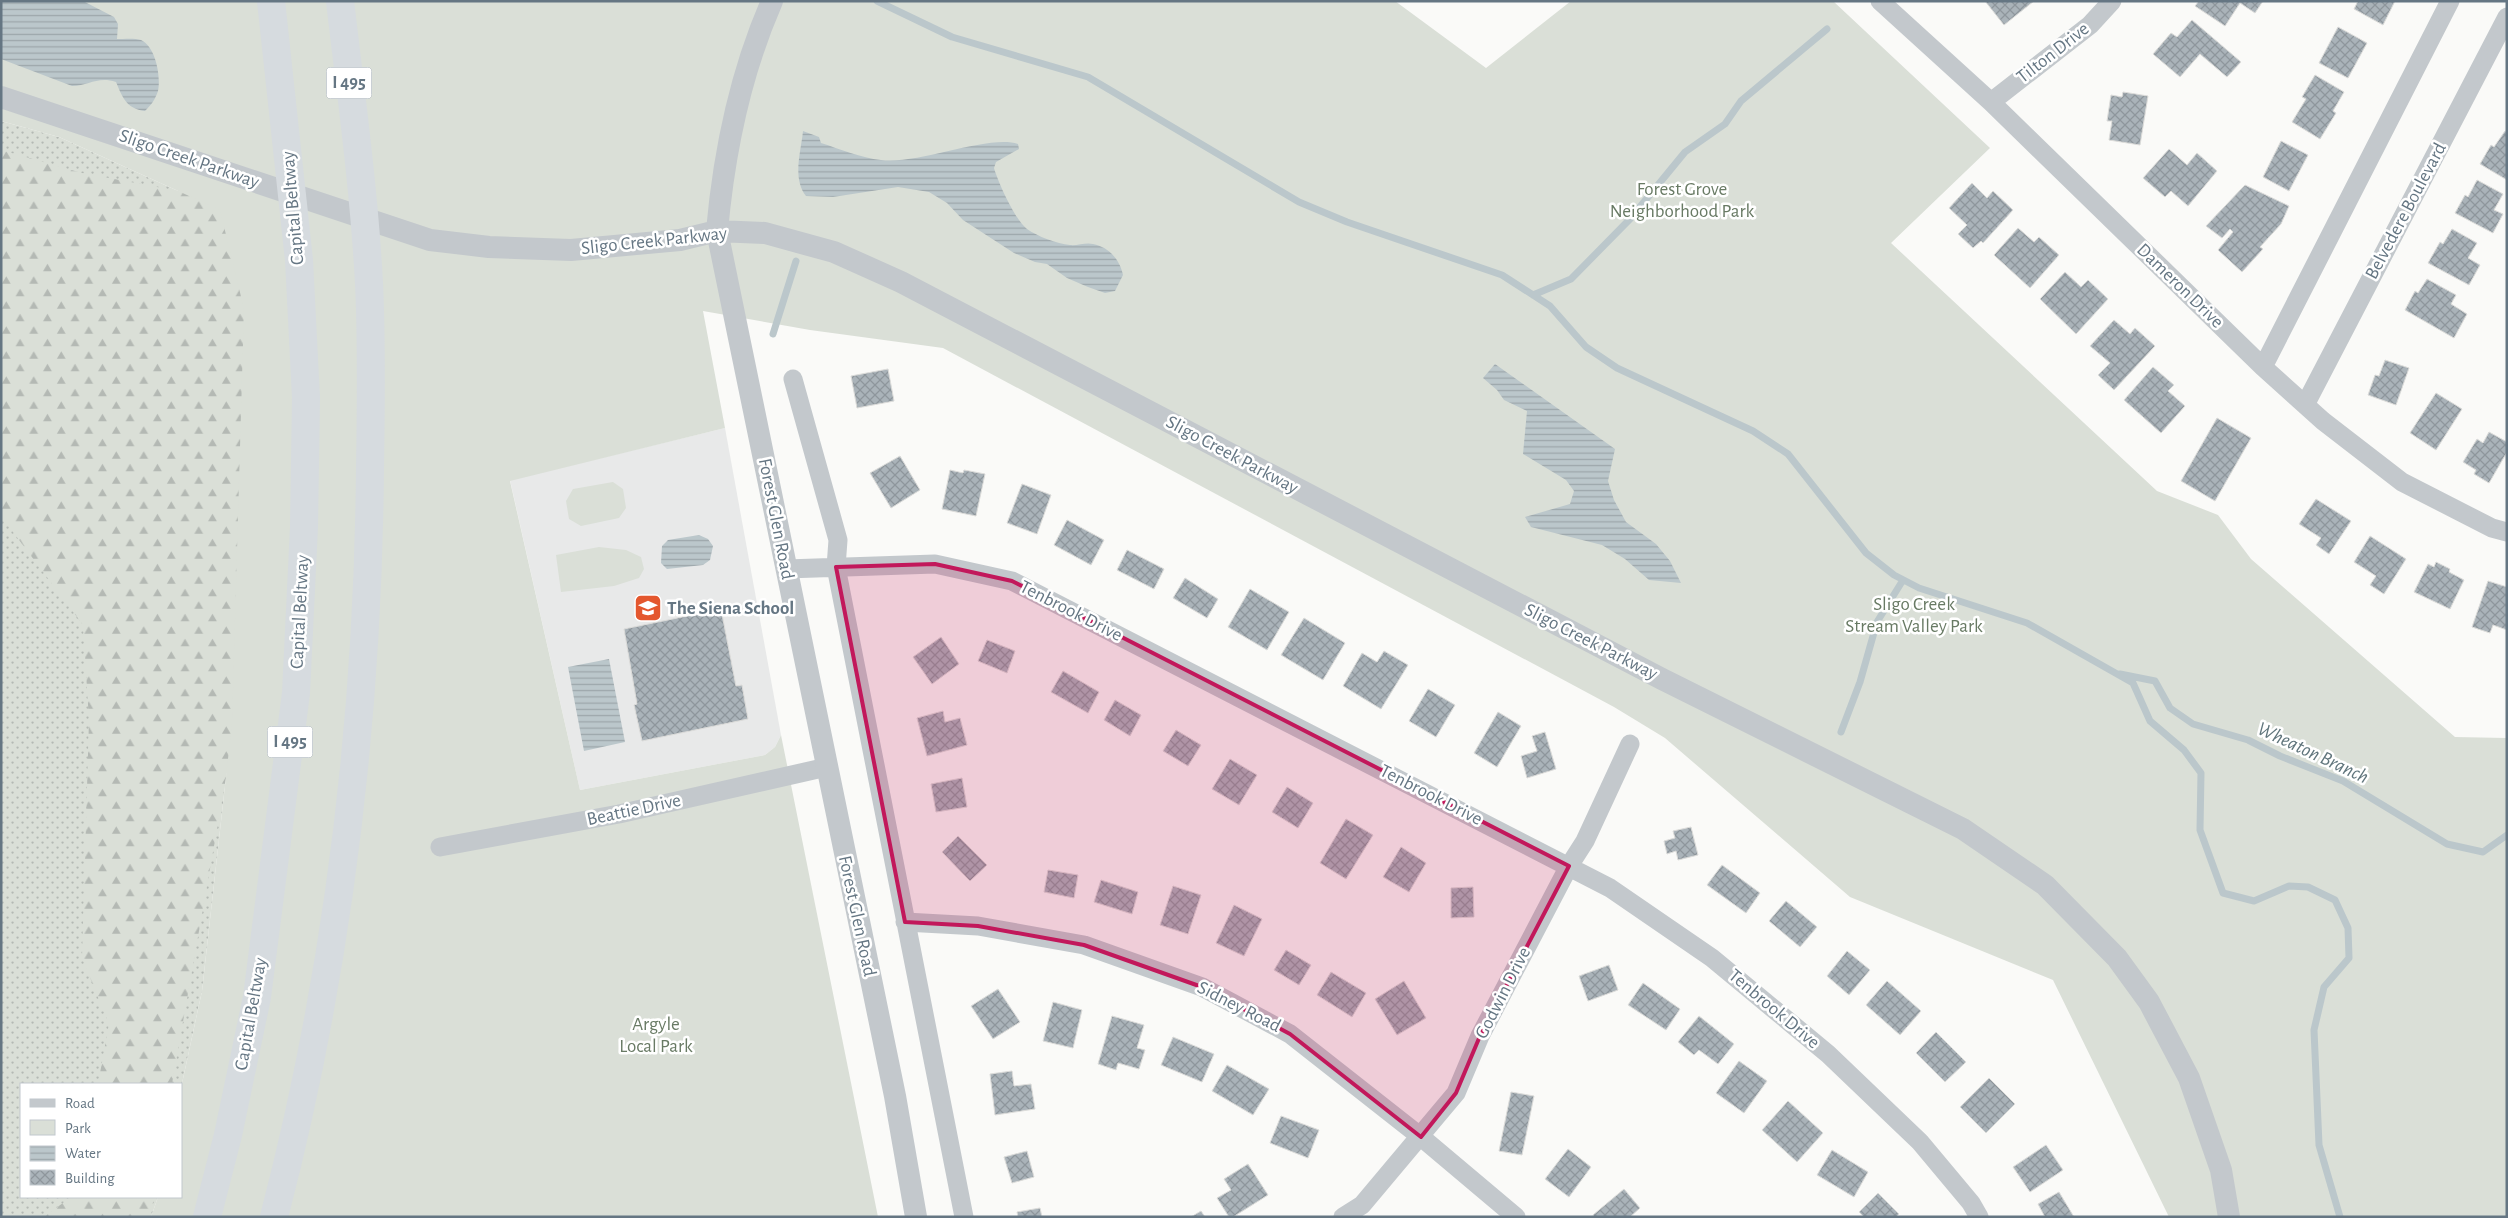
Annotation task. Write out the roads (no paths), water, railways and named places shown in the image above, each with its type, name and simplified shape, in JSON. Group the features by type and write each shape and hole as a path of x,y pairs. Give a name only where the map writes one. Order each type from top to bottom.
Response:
{"highway":[{"name":"Capital Beltway","path":"207,1217 228,1136 257,997 296,693 304,527 306,398 299,260 271,1"},
{"name":"I 495","path":"274,1217 291,1151 320,1012 342,877 361,704 370,530 371,401 369,283 359,166 340,1"}],"street":[{"name":"Forest Glen Road","path":"772,1 738,94 722,178 717,231 895,1096 916,1217"},
{"name":"Dameron Drive","path":"1880,1 1991,102 2263,367 2305,405 2402,482 2492,528 2507,532"},
{"name":"Tilton Drive","path":"1991,102 2090,25 2112,1"},
{"path":"2263,367 2450,1"},
{"name":"Belvedere Boulevard","path":"2305,405 2507,17"},
{"name":"Sligo Creek Parkway","path":"1,97 90,125 430,240 489,247 571,250 680,240 717,231 765,233 834,252 901,282 1662,679 1963,830 2045,885 2117,958 2149,1002 2189,1078 2221,1170 2229,1217"},
{"path":"793,379 838,540 836,567 964,1217"},
{"name":"Tenbrook Drive","path":"786,569 935,564 1012,581 1610,888 1712,958 1828,1054 1920,1142 1971,1203 1979,1217"},
{"name":"Godwin Drive","path":"1343,1217 1362,1205 1456,1093 1480,1036 1569,866 1585,841 1630,744"},
{"name":"Beattie Drive","path":"440,847 619,814 826,767"},
{"name":"Sidney Road","path":"905,922 978,926 1084,945 1202,987 1290,1034 1421,1137 1516,1217"}],"water":[{"path":"1,1 83,1 114,17 118,24 117,39 141,40 154,56 159,85 153,102 145,111 139,110 129,105 116,82 104,80 72,86 1,59"},
{"path":"803,131 819,137 821,143 881,160 914,158 990,143 1005,142 1018,144 1019,149 996,162 994,168 1017,218 1027,229 1047,239 1059,243 1073,245 1090,244 1104,248 1116,259 1123,275 1115,291 1105,293 1088,287 1067,278 1047,264 1035,262 1014,253 963,220 947,203 929,192 898,187 833,197 806,196 799,181 798,173"},
{"path":"1495,364 1615,449 1608,481 1614,500 1626,522 1656,544 1670,561 1681,583 1649,580 1625,559 1602,545 1531,527 1525,517 1570,504 1574,491 1566,480 1523,454 1527,411 1504,400 1497,390 1483,378"},
{"path":"699,535 708,539 713,546 710,560 703,565 667,569 661,563 662,546 668,540"},
{"path":"609,659 625,742 584,751 568,667"}],"waterway":[{"path":"877,1 952,37 1088,77 1299,202 1347,222 1502,275 1550,306 1586,347 1617,368 1753,431 1788,454 1866,553 1894,575 1919,588 2027,623 2133,683 2150,721 2184,750 2201,773 2200,830 2223,893 2254,901 2289,886 2308,887 2335,900 2348,928 2349,958 2324,987 2314,1030 2319,1145 2340,1217"},
{"path":"1533,295 1571,279 1630,219 1685,152 1725,124 1741,101 1827,29"},
{"path":"773,334 796,261"},
{"path":"1841,732 1860,682 1877,622 1903,580"},
{"name":"Wheaton Branch","path":"2120,674 2155,681 2170,708 2193,724 2248,740 2280,756 2343,781 2447,844 2483,852 2507,835"}],"place":[{"name":"The Siena School","path":"648,608"}],"park label":[{"name":"Forest Grove Neighborhood Park","path":"1682,200"},
{"name":"Sligo Creek Stream Valley Park","path":"1914,615"},
{"name":"Argyle Local Park","path":"656,1035"}]}
